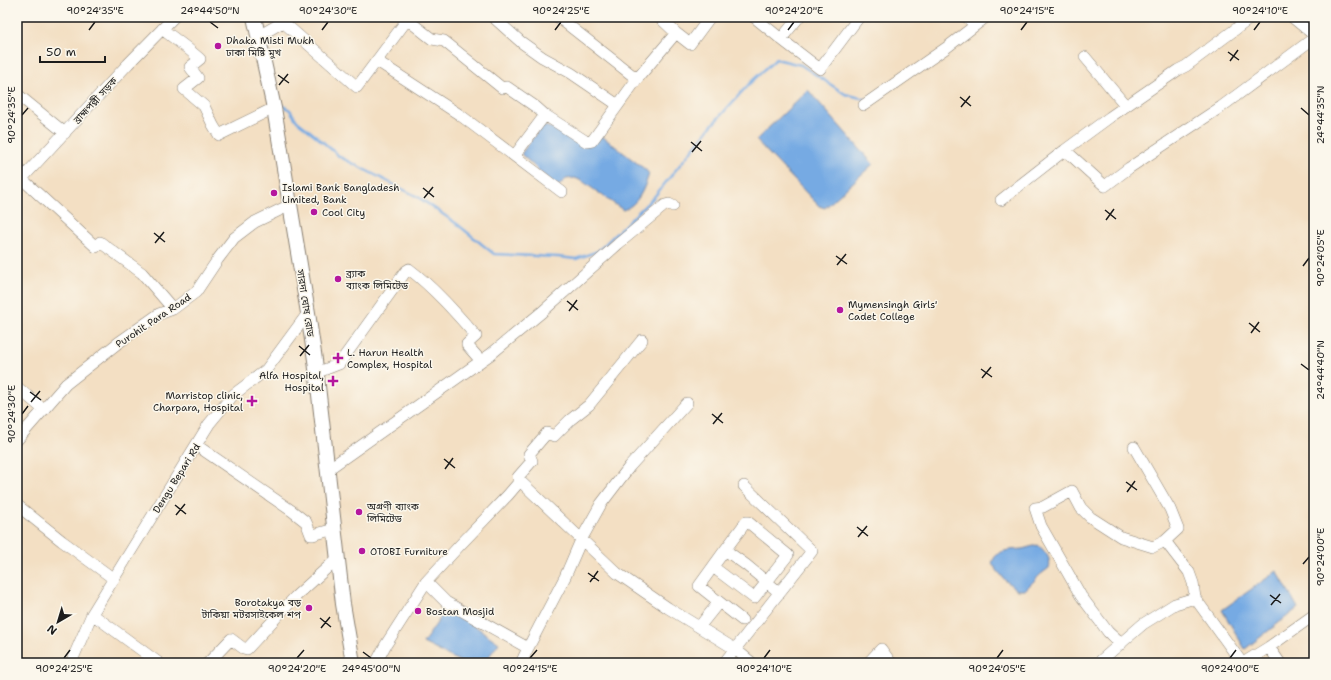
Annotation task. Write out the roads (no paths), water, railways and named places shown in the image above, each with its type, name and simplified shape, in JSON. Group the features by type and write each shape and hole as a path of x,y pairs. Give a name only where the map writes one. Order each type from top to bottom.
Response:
{"main road":[{"name":"সারদা ঘোষ রোড","path":"254,17 257,37 274,108 308,313 343,604 353,663"}],"street":[{"name":"ব্রাহ্মপল্লী সড়ক","path":"20,182 174,17"},
{"path":"493,17 521,42 542,57 571,73 618,105"},
{"path":"558,17 637,79"},
{"path":"659,17 690,44 710,17"},
{"path":"754,17 820,69 859,17"},
{"path":"781,39 799,17"},
{"path":"967,17 975,25"},
{"path":"864,105 946,48 986,17"},
{"path":"1002,200 1065,150 1126,106 1186,66 1252,17"},
{"path":"1065,150 1105,186 1129,168 1227,103 1314,37 1292,17"},
{"path":"257,37 283,22 357,87 377,61 405,18 432,39 444,41 502,88 507,87 545,115 587,142 592,141 637,79 676,33"},
{"path":"162,29 200,59 190,67 198,78 184,89 204,106 219,135 274,108"},
{"path":"1085,57 1126,106"},
{"path":"377,61 460,115 515,155 562,192"},
{"path":"17,94 65,133"},
{"path":"515,155 545,115"},
{"path":"20,182 96,247 100,242 142,273 173,309"},
{"path":"327,470 481,361 542,312 665,204 673,206"},
{"name":"Purohit Para Road","path":"17,440 66,384 118,343 159,314 173,309 196,292 234,238 255,222 290,205"},
{"path":"316,373 339,364 406,271 409,269 434,290 476,336 467,345 481,361"},
{"name":"Dengu Bepari Rd","path":"71,663 92,614 209,424 233,395 266,370 308,313"},
{"path":"642,340 589,405 570,420 554,436 547,434 529,454 532,461 518,477 520,481 617,573 668,608 735,649 752,663"},
{"path":"17,387 44,410"},
{"path":"521,663 565,577 581,540 601,504 630,466 687,403"},
{"path":"196,445 292,510 306,522 310,534 313,535 334,529"},
{"path":"1120,644 1108,632 1081,596 1041,526 1035,508 1043,506 1072,491 1081,508 1087,515 1121,536 1154,547 1165,541 1178,529 1170,509 1134,447"},
{"path":"376,663 385,646 426,582 520,481"},
{"path":"724,663 812,551 744,486"},
{"path":"17,505 62,541 114,579"},
{"path":"713,567 754,598 788,555 748,522 746,522 699,586 742,620"},
{"path":"1165,541 1189,572 1193,583 1195,598 1243,663 1269,647 1314,615"},
{"path":"725,550 780,593"},
{"path":"208,663 231,639 242,648 247,649 295,597 338,558"},
{"path":"426,582 446,602 528,648"},
{"path":"1098,663 1143,624 1176,604 1195,598"},
{"path":"699,627 719,602"},
{"path":"92,614 159,663"},
{"path":"1269,647 1280,663"},
{"path":"868,663 881,649 891,663"}],"water":[{"path":"808,90 873,164 825,208 819,206 756,140"},
{"path":"542,126 560,130 586,144 603,137 646,170 649,174 640,196 633,204 623,210 582,181 575,178 566,179 559,186 550,181 521,154"},
{"path":"1038,545 1049,558 1050,565 1049,568 1025,590 1017,590 1005,580 992,564 996,555 1004,551"},
{"path":"1277,571 1298,608 1245,649 1222,610"},
{"path":"448,607 499,643 484,663 463,663 423,643"}],"waterway":[{"path":"282,105 290,110 297,121 340,157 418,197 457,224 494,254 576,259 598,251 654,197 712,125 750,83 776,59 801,65 845,94 865,99"}],"place":[{"name":"Dhaka Misti Mukh ঢাকা মিষ্টি মুখ","path":"218,46"},
{"name":"Islami Bank Bangladesh Limited, Bank","path":"274,193"},
{"name":"Cool City","path":"314,212"},
{"name":"ব্র্যাক ব্যাংক লিমিটেড","path":"338,279"},
{"name":"Mymensingh Girls' Cadet College","path":"840,310"},
{"name":"L. Harun Health Complex, Hospital","path":"338,358"},
{"name":"Alfa Hospital, Hospital","path":"333,381"},
{"name":"Marristop clinic, Charpara, Hospital","path":"252,401"},
{"name":"অগ্রণী ব্যাংক লিমিটেড","path":"359,512"},
{"name":"OTOBI Furniture","path":"362,551"},
{"name":"Borotakya বড় টাকিয়া মটরসাইকেল শপ","path":"309,608"},
{"name":"Bostan Mosjid","path":"418,611"}]}
